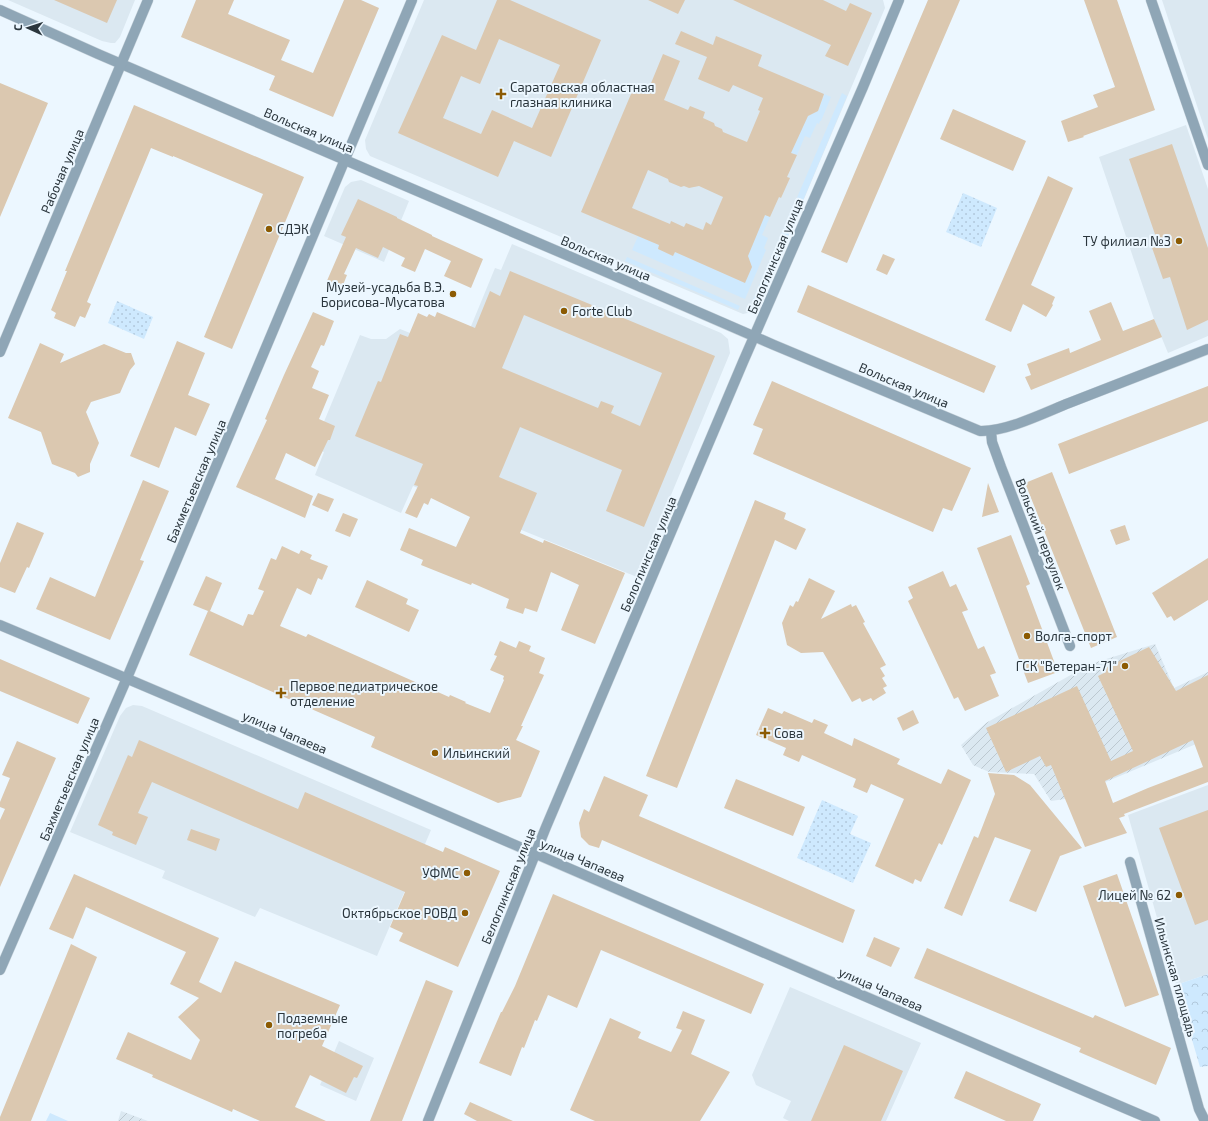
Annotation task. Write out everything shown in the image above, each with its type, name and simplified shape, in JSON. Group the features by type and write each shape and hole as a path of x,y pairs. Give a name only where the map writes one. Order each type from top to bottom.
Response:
{"street":[{"name":"Рабочая улица","path":"0,352 148,0"},
{"name":"Бахметьевская улица","path":"0,970 127,678 412,0"},
{"name":"Белоглинская улица","path":"428,1121 535,853 754,336 899,0"},
{"path":"1151,0 1208,165"},
{"name":"Вольская улица","path":"0,10 754,336 980,431 991,431 1032,418 1208,349"},
{"name":"Вольский переулок","path":"991,431 992,442 1070,646"},
{"name":"улица Чапаева","path":"0,625 535,853 939,1029 1155,1121"},
{"name":"Ильинская площадь","path":"1130,862 1199,1109 1205,1121"}],"shaded area":[{"path":"8,0 135,0 120,37 115,43 111,43 102,41"},
{"path":"424,0 883,0 885,8 759,305 752,312 743,314 370,156 366,149 365,140"},
{"path":"1162,0 1208,0 1208,139"},
{"path":"1186,125 1208,189 1208,336 1168,353 1154,319 1099,157"},
{"path":"361,180 409,201 384,262 324,236 345,187 351,182"},
{"path":"512,244 721,333 728,339 730,353 637,577 413,486 401,513 315,475 324,452 313,448 360,335 371,339 386,339 400,329 460,353 495,268 501,270"},
{"path":"1155,644 1174,688 1208,672 1208,739 1065,799 1051,801 1034,774 989,772 973,765 961,745 986,723 1090,664"},
{"path":"133,705 142,706 431,830 377,956 260,908 255,917 162,878 165,871 70,832 120,716 126,708"},
{"name":"Лицей № 62","path":"1208,785 1208,974 1176,985 1128,815"},
{"path":"790,987 921,1043 886,1121 789,1121 783,1118 791,1101 756,1085 752,1075"},
{"path":"339,1041 374,1058 356,1101 320,1085"},
{"path":"121,1111 148,1121 118,1121"}],"green space":[{"path":"822,93 831,97 821,121 819,124 817,123 810,138 805,136 797,155 791,153 810,110 818,111 824,96"},
{"path":"842,93 847,96 759,305 752,302"},
{"path":"963,193 997,208 981,247 946,232"},
{"path":"765,215 770,217 762,235 768,238 764,248 766,250 745,299 632,250 638,236 659,245 658,249 673,256 675,252 743,282 745,262"},
{"path":"627,257 740,306 738,310 625,261"},
{"path":"117,301 153,317 144,339 108,323"},
{"path":"822,800 858,816 850,834 871,843 853,883 797,858"},
{"path":"1208,974 1208,1066 1200,1067 1176,985"},
{"path":"50,1113 68,1121 46,1121"}],"building":[{"path":"54,0 117,0 107,23"},
{"path":"196,0 234,0 228,14 290,40 281,60 313,73 344,0 361,0 379,8 333,117 269,90 275,76 181,37"},
{"path":"497,0 510,0 601,40 551,157 514,141 498,177 398,133 442,35 476,50","holes":["499,39 560,65 532,128 492,110 481,134 443,118 461,76 480,84"]},
{"path":"648,0 685,0 678,14"},
{"path":"733,0 823,0 846,11 850,3 872,13 848,66 825,56 831,45"},
{"path":"928,0 960,0 847,263 821,252"},
{"path":"1084,0 1117,0 1155,110 1068,142 1061,121 1098,107 1093,95 1115,87"},
{"path":"681,31 713,45 716,36 762,55 758,66 824,94 818,111 808,116 791,153 797,155 787,177 790,178 781,198 779,197 770,217 765,215 748,256 752,267 745,283 675,252 673,256 658,249 659,245 581,212 634,87 647,93 663,54 680,61 664,100 688,110 690,106 705,112 703,118 714,123 715,126 722,129 723,132 747,142 760,111 758,110 763,98 733,85 729,92 698,79 707,57 675,44","holes":["648,170 668,179 669,182 681,187 684,186 689,188 699,186 723,197 711,225 706,222 703,230 686,223 684,227 671,221 670,224 632,208"]},
{"path":"0,83 48,103 0,217"},
{"path":"134,105 304,177 232,349 204,337 263,194 151,148 87,302 91,304 85,318 80,316 75,327 54,318 56,313 51,310 67,271 65,271"},
{"path":"953,109 1026,141 1013,171 940,139"},
{"name":"ТУ филиал №3","path":"1172,144 1208,248 1208,320 1187,330 1170,277 1163,279 1150,242 1157,240 1129,159"},
{"path":"1048,176 1073,188 1031,285 1055,297 1052,304 1053,305 1046,317 1023,304 1011,332 985,320"},
{"path":"358,199 397,217 432,236 483,259 471,288 444,276 451,261 425,249 415,272 401,266 405,258 383,247 378,258 356,248 344,274 347,275 341,290 326,283 346,237 341,235"},
{"path":"883,254 895,259 887,275 876,270"},
{"path":"510,271 715,356 644,527 606,511 622,470 520,427 499,477 537,493 520,533 543,543 544,540 625,573 595,644 561,630 579,585 551,572 537,612 525,608 523,614 506,608 509,599 472,583 471,585 421,565 423,560 400,550 409,528 456,547 470,517 431,498 428,505 424,503 417,518 405,513 418,486 414,485 423,464 355,436 378,381 381,382 400,334 408,337 418,313 427,317 429,314 435,317 437,312 475,328 490,291 500,296","holes":["524,315 662,373 640,426 611,413 614,406 601,401 598,408 502,368"]},
{"path":"808,285 996,366 984,393 797,312"},
{"path":"1111,302 1123,331 1154,319 1162,337 1031,390 1025,377 1031,375 1027,364 1069,348 1070,353 1101,340 1089,311"},
{"path":"313,312 334,321 324,346 321,345 311,367 319,371 312,388 329,395 319,419 335,426 330,440 328,440 315,467 286,453 275,479 313,496 305,518 236,487 267,420 265,419"},
{"path":"177,341 205,353 188,395 210,404 196,436 175,427 159,468 130,456"},
{"path":"40,343 64,354 60,363 104,344 126,353 131,353 135,364 130,370 120,393 91,402 86,412 99,443 90,464 90,472 78,477 75,473 52,464 41,432 8,418"},
{"path":"772,381 971,468 952,511 943,508 933,532 753,454 763,429 753,425"},
{"path":"1208,386 1208,421 1069,474 1058,444"},
{"path":"1052,472 1117,637 1091,648 1025,483"},
{"path":"143,480 169,491 140,560 144,561 110,640 36,609 50,577 95,597"},
{"path":"988,483 999,512 982,517"},
{"path":"318,493 334,499 328,512 312,505"},
{"path":"755,500 786,513 784,519 806,529 796,550 775,540 677,788 646,776"},
{"path":"343,513 358,519 350,537 335,531"},
{"path":"17,522 44,533 29,568 27,567 15,593 0,587 0,563"},
{"path":"1125,525 1130,540 1116,545 1110,530"},
{"name":"Волга-спорт","path":"1011,535 1030,584 1026,586 1058,672 1028,683 977,548"},
{"path":"282,546 299,554 301,550 312,555 310,559 328,566 322,580 318,578 311,595 297,588 280,626 306,637 308,634 449,697 450,695 490,713 504,680 504,676 490,670 497,656 494,655 500,641 516,648 519,641 531,646 529,651 545,658 539,673 544,675 516,740 540,751 521,797 498,803 371,747 375,737 189,655 208,611 193,605 206,576 222,583 210,611 243,626 248,614 253,615 264,591 258,589 271,558 276,560"},
{"path":"1208,558 1208,600 1174,621 1171,616 1167,618 1152,593"},
{"path":"943,571 950,587 956,584 968,610 962,612 978,649 984,646 996,673 990,675 999,696 965,711 958,697 954,699 908,601 913,598 908,587"},
{"path":"809,578 835,591 821,619 851,604 852,607 856,605 865,622 863,623 886,665 880,668 885,676 882,678 887,686 883,688 886,693 873,701 871,698 862,702 860,698 852,702 823,652 801,653 787,645 782,623 790,605 793,607 796,601 798,602"},
{"path":"367,580 408,599 406,604 419,610 409,632 355,607"},
{"path":"1149,647 1176,691 1208,675 1208,782 1124,814 1125,816 1119,818 1127,833 1085,847 1051,765 1046,767 1040,756 1006,772 986,728 1077,686 1111,761 1133,751 1098,676 1106,672 1105,668","holes":["1193,740 1203,767 1113,803 1105,781"]},
{"path":"0,659 90,698 78,724 0,691"},
{"path":"768,708 782,714 784,711 812,723 814,719 828,725 824,733 852,746 854,738 900,759 897,764 941,784 948,769 971,780 942,845 939,843 921,882 915,879 913,884 875,866 904,799 871,784 867,793 853,787 856,779 802,755 799,762 783,755 786,748 756,735"},
{"path":"913,710 919,723 903,731 897,718"},
{"path":"139,740 298,809 305,792 443,852 445,847 500,871 458,967 399,941 403,933 390,927 405,892 152,782 138,813 148,817 136,845 112,835 113,832 98,825 128,755 132,757"},
{"path":"17,741 56,758 0,887 0,820 5,809 0,807 0,802 10,778 2,775"},
{"path":"988,773 1014,775 1030,785 1082,848 1060,856 1036,912 1009,901 1031,850 995,837 962,916 944,908 974,836 978,838 995,794"},
{"path":"604,776 648,795 639,816 855,910 843,943 602,840 599,848 589,845 581,837 579,823 584,809 589,812"},
{"path":"736,779 805,807 793,836 724,808"},
{"path":"1208,810 1208,920 1195,925 1159,828"},
{"path":"191,829 220,839 216,851 187,840"},
{"path":"74,874 219,938 199,982 221,993 235,961 340,1005 322,1046 363,1066 357,1078 354,1077 346,1093 310,1075 295,1107 326,1121 260,1121 233,1109 232,1112 152,1077 153,1075 116,1059 128,1032 191,1060 200,1040 178,1017 199,998 170,984 186,952 86,907 73,939 49,929"},
{"path":"1117,874 1159,995 1125,1007 1083,886"},
{"path":"553,894 764,984 751,1014 601,950 577,1008 548,995 537,1021 535,1020 524,1048 522,1047 511,1076 479,1063 501,1012 515,986"},
{"path":"874,937 900,948 891,967 866,956"},
{"path":"71,944 97,957 31,1121 0,1121 0,1117"},
{"path":"927,948 1093,1018 1095,1015 1171,1048 1156,1085 1079,1052 1081,1048 914,978"},
{"path":"426,980 453,991 402,1121 370,1121"},
{"path":"683,1011 705,1020 691,1054 730,1072 700,1121 595,1121 570,1110 610,1018 641,1032 638,1038 671,1052 682,1030 676,1028"},
{"path":"844,1045 903,1071 881,1121 811,1121"},
{"path":"966,1071 1041,1104 1033,1121 1006,1121 954,1098"},
{"path":"470,1102 513,1121 477,1121 464,1114"}],"place":[{"name":"Саратовская областная глазная клиника","path":"501,94"},
{"name":"СДЭК","path":"269,229"},
{"name":"ТУ филиал №3","path":"1179,241"},
{"name":"Музей-усадьба В.Э. Борисова-Мусатова","path":"453,294"},
{"name":"Forte Club","path":"564,311"},
{"name":"Волга-спорт","path":"1027,636"},
{"name":"ГСК \"Ветеран-71\"","path":"1125,666"},
{"name":"Первое педиатрическое отделение","path":"281,693"},
{"name":"Сова","path":"765,733"},
{"name":"Ильинский","path":"435,753"},
{"name":"УФМС","path":"467,873"},
{"name":"Лицей № 62","path":"1179,895"},
{"name":"Октябрьское РОВД","path":"465,913"},
{"name":"Подземные погреба","path":"269,1025"}]}
